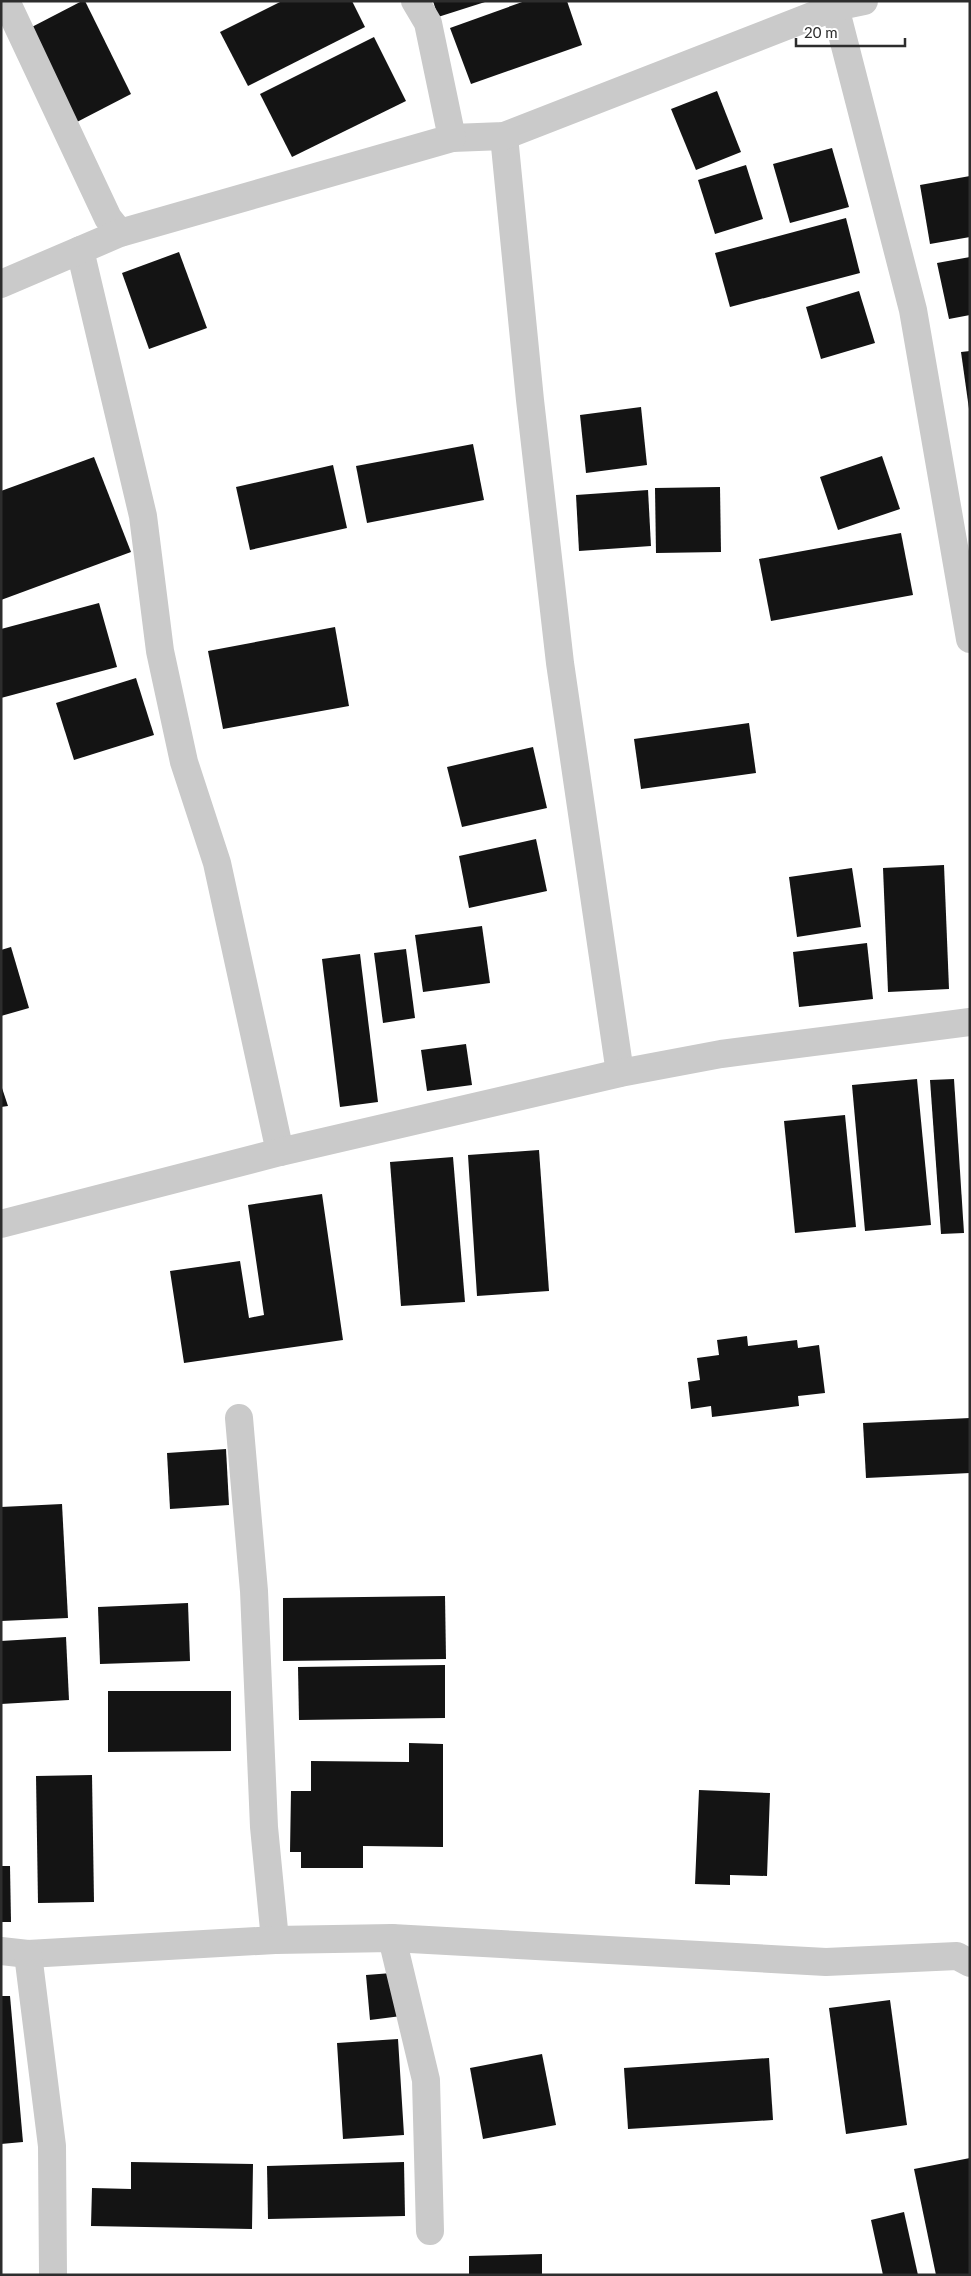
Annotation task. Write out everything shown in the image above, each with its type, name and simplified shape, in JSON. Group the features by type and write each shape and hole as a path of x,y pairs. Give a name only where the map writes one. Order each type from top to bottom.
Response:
{"street":[{"path":"6,1 108,218 120,233"},
{"path":"415,1 428,23 452,138"},
{"path":"1,284 120,233 452,138 504,136 832,4 864,1"},
{"path":"832,4 913,310 970,639"},
{"path":"504,136 530,400 560,663 620,1073"},
{"path":"80,250 143,516 160,651 184,762 217,863 280,1152"},
{"path":"1,1224 280,1152 620,1073 721,1054 970,1022"},
{"path":"239,1418 254,1591 264,1827 275,1940"},
{"path":"392,1938 426,2080 430,2231"},
{"path":"1,1951 28,1954 275,1940 392,1938 826,1962 966,1956"},
{"path":"28,1954 52,2146 54,2275"}],"building":[{"path":"85,1 131,94 75,123 28,29"},
{"path":"282,1 352,1 365,27 248,86 220,32"},
{"path":"433,1 484,1 485,2 438,17"},
{"path":"525,1 567,1 582,45 471,84 450,28"},
{"path":"374,37 406,101 292,157 260,94"},
{"path":"717,91 741,152 696,170 671,109"},
{"path":"832,148 849,207 790,223 773,164"},
{"path":"746,165 763,219 715,234 698,180"},
{"path":"970,176 970,237 930,244 920,185"},
{"path":"846,218 860,273 730,307 715,253"},
{"path":"179,252 207,328 149,349 122,273"},
{"path":"970,257 970,315 949,319 937,263"},
{"path":"859,291 875,343 821,359 806,307"},
{"path":"970,351 970,409 969,409 961,352"},
{"path":"641,407 647,465 586,473 580,415"},
{"path":"473,444 484,500 367,523 356,466"},
{"path":"882,456 900,509 838,530 820,477"},
{"path":"94,457 131,552 1,600 1,491"},
{"path":"333,465 347,528 250,550 236,487"},
{"path":"720,487 721,552 656,553 655,488"},
{"path":"648,490 651,546 579,551 576,495"},
{"path":"901,533 913,595 771,621 759,559"},
{"path":"99,603 117,667 1,698 1,629"},
{"path":"335,627 349,706 223,729 208,651"},
{"path":"136,678 154,735 74,760 56,703"},
{"path":"749,723 756,773 641,789 634,739"},
{"path":"533,747 547,808 462,827 447,767"},
{"path":"536,839 547,891 469,908 459,856"},
{"path":"944,865 949,989 888,992 883,868"},
{"path":"852,868 861,927 797,937 789,877"},
{"path":"482,926 490,983 423,992 415,935"},
{"path":"867,943 873,999 799,1007 793,952"},
{"path":"11,947 29,1008 1,1016 1,950"},
{"path":"406,949 415,1018 383,1023 374,953"},
{"path":"360,954 378,1102 340,1107 322,959"},
{"path":"466,1044 472,1085 427,1091 421,1050"},
{"path":"917,1079 931,1225 865,1231 852,1085"},
{"path":"954,1079 964,1233 941,1234 930,1080"},
{"path":"1,1085 8,1106 1,1107"},
{"path":"845,1115 856,1227 795,1233 784,1121"},
{"path":"539,1150 549,1291 477,1296 468,1155"},
{"path":"453,1157 465,1302 401,1306 390,1162"},
{"path":"322,1194 343,1340 184,1363 170,1271 240,1261 249,1318 264,1315 248,1205"},
{"path":"747,1336 748,1346 797,1340 798,1348 819,1345 825,1393 798,1396 799,1406 712,1417 711,1406 691,1409 688,1382 700,1380 697,1358 719,1355 717,1340"},
{"path":"970,1418 970,1473 866,1478 863,1423"},
{"path":"226,1449 229,1505 170,1509 167,1453"},
{"path":"62,1504 68,1618 1,1621 1,1507"},
{"path":"445,1596 446,1659 283,1661 283,1598"},
{"path":"188,1603 190,1661 100,1664 98,1607"},
{"path":"66,1637 69,1700 1,1704 1,1641"},
{"path":"445,1665 445,1718 299,1720 298,1667"},
{"path":"108,1691 231,1691 231,1751 108,1752"},
{"path":"409,1743 443,1744 443,1847 363,1846 363,1868 301,1868 301,1852 290,1852 291,1791 311,1791 311,1761 409,1762"},
{"path":"92,1775 94,1902 38,1903 36,1776"},
{"path":"699,1790 770,1793 767,1876 730,1875 730,1885 695,1884"},
{"path":"1,1866 10,1866 11,1922 1,1922"},
{"path":"405,1972 409,2015 370,2020 366,1975"},
{"path":"1,1996 10,1996 23,2142 1,2144"},
{"path":"890,2000 907,2125 846,2134 829,2008"},
{"path":"398,2039 404,2135 343,2139 337,2043"},
{"path":"542,2054 556,2125 483,2139 470,2068"},
{"path":"769,2058 773,2120 628,2129 624,2068"},
{"path":"970,2158 970,2275 936,2275 914,2169"},
{"path":"131,2162 253,2164 252,2229 91,2226 92,2188 131,2189"},
{"path":"404,2162 405,2216 268,2219 267,2166"},
{"path":"904,2212 918,2275 883,2275 871,2220"},
{"path":"542,2254 542,2275 469,2275 469,2256"}]}
